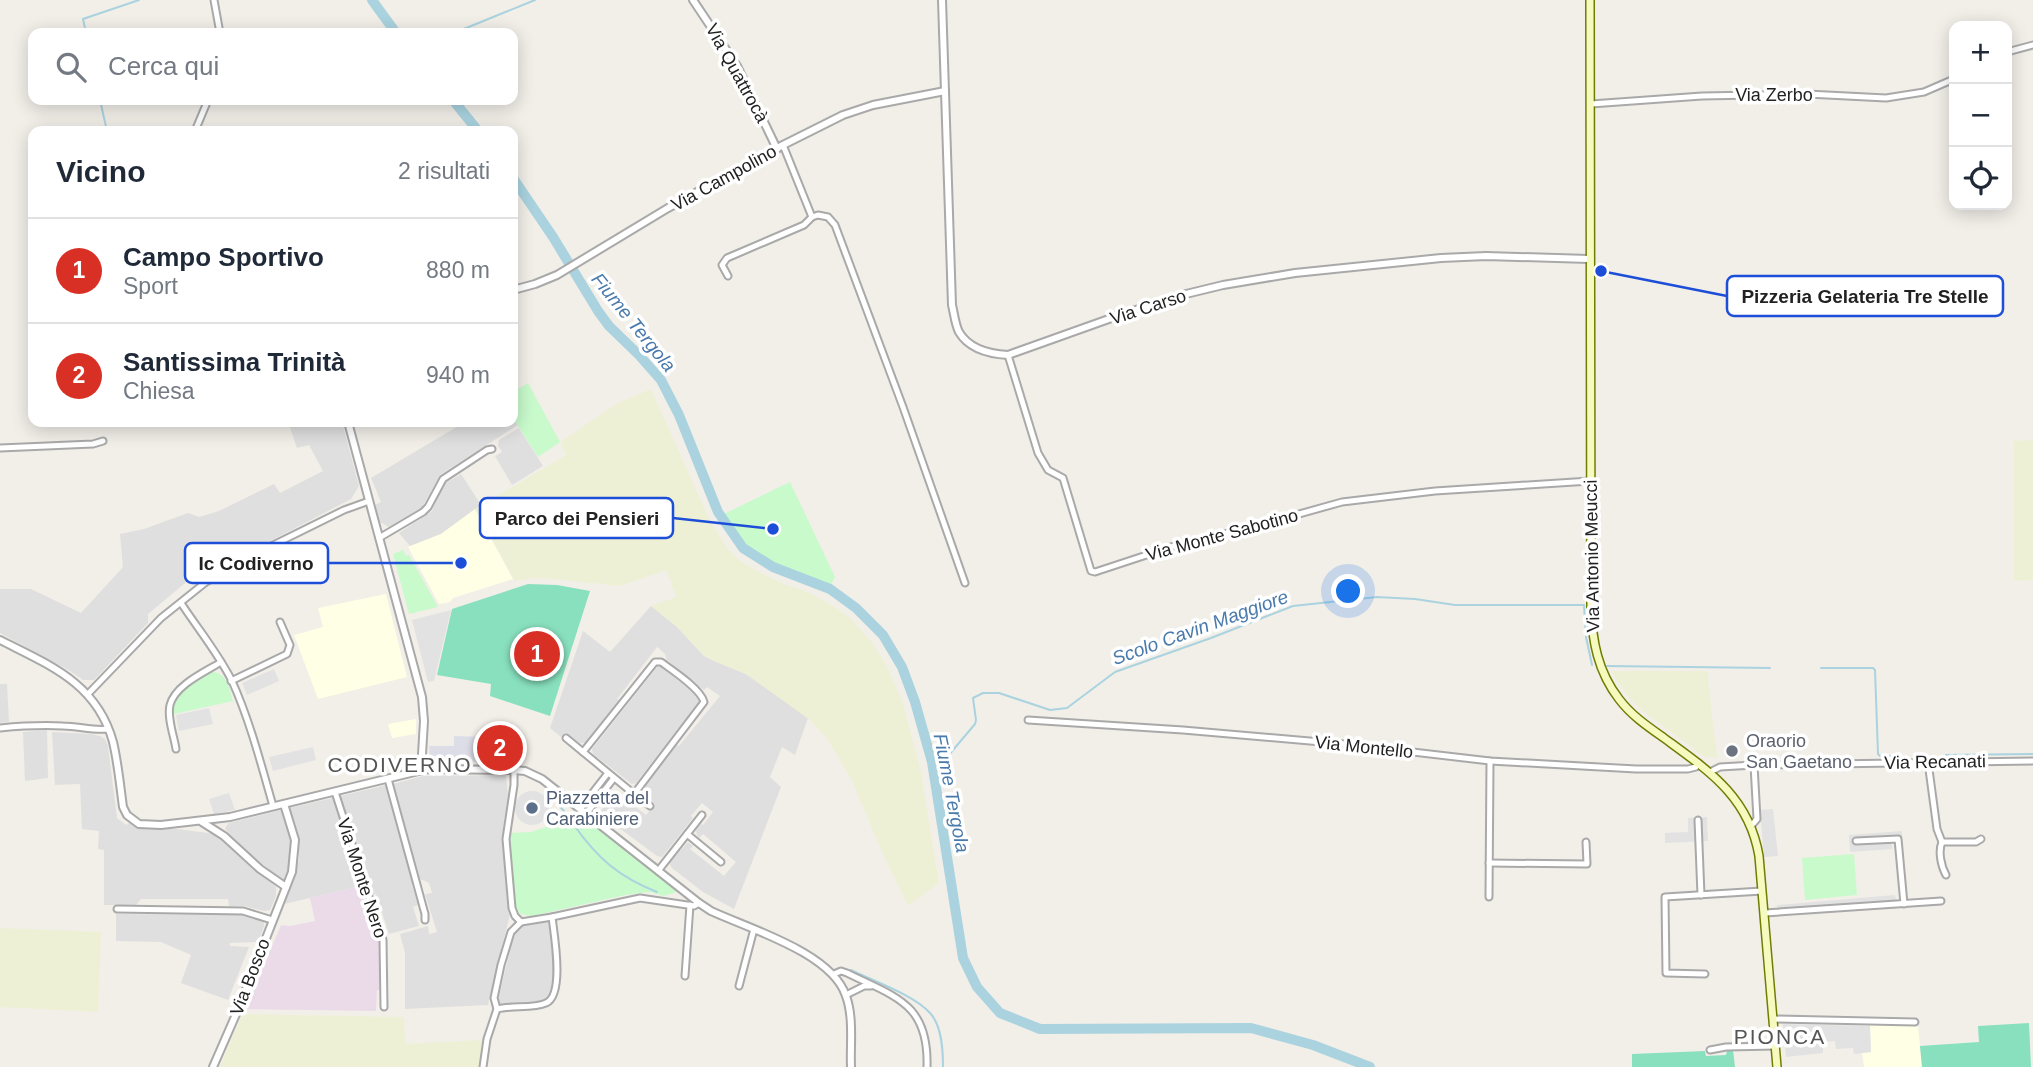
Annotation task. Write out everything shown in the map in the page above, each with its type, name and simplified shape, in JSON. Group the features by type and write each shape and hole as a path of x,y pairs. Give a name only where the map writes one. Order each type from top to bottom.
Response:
{"main road":[{"name":"Via Antonio Meucci","path":"1590,0 1592,630 1599,662 1611,688 1628,710 1710,772 1734,797 1751,827 1758,854 1765,914 1777,1067"}],"street":[{"path":"214,0 219,28"},
{"name":"Via Quattrocà","path":"693,0 737,65 780,147"},
{"path":"942,0 952,304 958,330 967,343 993,354 1008,355"},
{"path":"2012,51 2033,45"},
{"name":"Via Zerbo","path":"1591,104 1715,96 1807,94 1886,99 1924,92 1949,81"},
{"name":"Via Campolino","path":"518,289 535,284 576,265 668,208 851,111 945,91"},
{"path":"197,126 206,105"},
{"path":"780,147 812,217"},
{"path":"728,276 722,265 727,258 804,225 812,217 828,217 835,225 965,583"},
{"name":"Via Carso","path":"1008,355 1186,294 1295,273 1464,257 1589,259"},
{"name":"Via Monte Sabotino","path":"1008,355 1038,453 1048,470 1063,478 1091,570 1095,572 1183,543 1242,530 1342,502 1435,491 1590,481"},
{"path":"349,427 424,705 421,771"},
{"path":"0,448 93,444 103,441"},
{"path":"379,538 423,512 443,479 492,449"},
{"path":"88,694 140,639 206,582 257,553 344,510 369,501"},
{"path":"181,603 231,681 256,745 273,806"},
{"path":"231,681 287,654 290,645 281,622"},
{"path":"0,640 61,672 88,694 99,709 114,745 123,807 127,815 139,824 161,825 224,818 421,771 447,768 450,771 525,771 542,779 699,903 810,956 834,974 846,995 849,1008 850,1067"},
{"path":"176,749 170,705 181,688 221,662"},
{"path":"583,752 655,662 661,662 690,684 702,695 703,705 634,793"},
{"name":"Via Montello","path":"1028,720 1344,744 1490,761 1636,769 1688,769 1699,763"},
{"path":"0,728 41,725 108,729"},
{"path":"566,738 650,806"},
{"path":"1489,897 1490,761"},
{"name":"Via Recanati","path":"1710,772 1720,767 1754,765 2033,761"},
{"path":"1928,762 1937,829 1942,842 1942,869 1946,876"},
{"path":"1751,827 1757,819 1754,765"},
{"path":"514,770 506,839 512,908 514,916 521,922"},
{"path":"580,809 608,774"},
{"path":"586,814 614,778"},
{"path":"388,779 425,920"},
{"name":"Via Monte Nero","path":"335,792 383,940 384,1007"},
{"name":"Via Bosco","path":"213,1067 286,887 294,860 295,841 284,804"},
{"path":"658,872 702,815"},
{"path":"224,818 221,826 224,836"},
{"path":"1698,820 1701,895"},
{"path":"200,821 224,836 260,869 286,887"},
{"path":"687,834 721,862"},
{"path":"1856,841 1898,839 1904,904"},
{"path":"1942,842 1976,842 1981,839"},
{"path":"1489,863 1587,864 1586,842"},
{"path":"1705,974 1667,973 1665,897 1762,891"},
{"path":"483,1067 487,1039 496,1009 494,998 501,965 511,932 521,922 640,898 697,906 699,903"},
{"path":"1765,914 1941,901"},
{"path":"685,976 690,905"},
{"path":"117,909 243,911 272,920"},
{"path":"496,1009 544,1004 552,998 556,987 556,970 552,917"},
{"path":"739,986 754,929"},
{"path":"834,974 841,971 899,999 918,1018 926,1044 927,1067"},
{"path":"846,995 864,986 874,986"},
{"path":"1774,1019 1915,1022"},
{"path":"1710,1050 1776,1046"}],"shaded area":[{"path":"651,389 710,521 728,549 739,560 759,572 808,592 835,607 851,619 870,640 887,666 903,704 920,768 939,883 908,906 852,781 827,738 809,719 746,674 704,655 677,627 651,606 676,597 667,570 620,586 535,578 515,581 475,509 566,455 560,442 618,403"},
{"path":"290,427 343,427 359,486 351,499 228,563 220,559 184,584 148,614 148,623 94,680 83,680 0,633 0,589 31,589 81,613 123,567 120,534 144,529 188,513 199,517 219,511 274,484 280,493 323,471 309,445 297,448"},
{"path":"457,427 515,427 441,474 421,509 389,527 380,522 375,505 381,502 371,478"},
{"path":"519,428 543,466 512,485 495,456 502,452 498,446 499,440"},
{"path":"2033,440 2033,580 2014,581 2014,441"},
{"path":"461,474 481,505 441,534 410,546 399,533 432,511 444,484"},
{"path":"475,509 513,579 439,604 408,547 441,534"},
{"path":"386,594 407,677 318,699 294,635 323,627 318,608"},
{"path":"651,606 677,627 704,656 746,674 808,718 795,755 782,747 770,777 781,787 734,909 703,892 669,863 688,842 693,846 690,849 724,876 736,862 703,834 699,838 697,835 696,830 713,812 702,803 662,857 599,813 616,792 646,815 655,804 643,793 643,787 720,696 707,687 704,690 667,660 657,647 585,743 580,743 565,733 561,737 550,728 583,631 610,652"},
{"path":"451,610 434,681 428,682 412,620"},
{"path":"658,666 700,698 700,701 636,783 632,784 593,754 592,749"},
{"path":"274,669 279,681 247,695 242,683"},
{"path":"1611,671 1707,671 1717,757 1705,757 1644,712 1630,699"},
{"path":"0,684 7,684 9,722 0,723"},
{"path":"209,708 213,724 179,731 176,715"},
{"path":"416,719 416,734 392,738 388,724"},
{"path":"47,730 48,778 25,781 23,732"},
{"path":"52,732 91,734 105,739 117,818 126,825 129,823 138,828 216,834 276,887 276,896 270,910 229,906 228,899 141,899 136,905 104,905 104,850 98,849 99,831 82,829 80,784 55,785"},
{"path":"454,736 487,737 484,744 488,762 430,761 429,746 454,746"},
{"path":"313,747 316,760 273,771 269,757"},
{"path":"506,775 508,795 503,848 510,914 488,1005 405,1009 405,953 400,934 428,926 429,934 437,932 425,894 432,893 429,883 420,879 393,784 423,776"},
{"path":"387,785 414,884 412,885 418,905 413,907 419,926 389,934 376,894 371,895 340,796"},
{"name":"Piazzetta del Carabiniere","path":"532,791 544,796 549,808 544,820 532,825 520,820 515,808 520,796"},
{"path":"229,793 235,810 214,814 209,799"},
{"path":"333,798 361,886 284,904 299,860 299,840 289,808"},
{"path":"1773,809 1778,856 1764,857 1760,810"},
{"path":"281,810 290,839 291,853 283,881 232,839 225,828 229,823"},
{"path":"1707,817 1708,841 1665,843 1665,833 1688,832 1688,818"},
{"path":"1902,831 1902,837 1891,838 1892,849 1850,852 1849,835"},
{"path":"361,886 379,942 376,1011 245,1009 281,925 315,921 310,898"},
{"path":"1895,895 1896,901 1777,911 1777,905"},
{"path":"116,914 245,915 258,918 264,922 264,926 258,942 230,943 230,946 249,947 228,1000 181,983 191,955 161,942 116,941"},
{"path":"548,922 552,936 553,993 542,1001 497,1004 514,934 523,926"},
{"path":"0,928 101,932 98,1012 0,1007"},
{"path":"242,1014 404,1017 405,1044 482,1040 480,1067 220,1067"},
{"path":"1783,1024 1870,1026 1871,1052 1854,1054 1853,1048 1836,1049 1835,1041 1823,1042 1823,1053 1786,1057"},
{"path":"1870,1025 1918,1026 1922,1067 1864,1067 1862,1053 1871,1052"}],"green space":[{"path":"528,383 560,442 538,457 518,426 518,389"},
{"path":"790,482 835,577 830,587 775,565 744,545 724,514"},
{"path":"403,550 406,556 409,555 438,607 409,614 393,554"},
{"path":"528,584 557,585 590,591 550,716 490,696 491,684 437,675 452,609"},
{"path":"211,672 224,678 233,701 174,714 173,705 184,690"},
{"path":"587,820 679,891 664,896 650,892 625,895 532,916 520,914 516,907 509,833 531,832"},
{"path":"1854,854 1857,895 1805,900 1802,858"},
{"path":"2029,1023 2031,1067 1922,1067 1920,1046 1979,1042 1978,1026"},
{"path":"1727,1050 1733,1050 1735,1067 1632,1067 1632,1054 1705,1051 1706,1056 1726,1055"}],"waterway":[{"path":"85,28 83,19 139,0"},
{"name":"Fiume Tergola","path":"372,0 392,28"},
{"path":"466,28 535,0"},
{"path":"101,105 106,126"},
{"name":"Fiume Tergola","path":"457,105 474,126"},
{"name":"Fiume Tergola","path":"518,185 609,326 661,380 679,415 718,512 743,548 773,567 830,589 856,608 883,635 902,667 932,762 963,958 977,987 1000,1013 1040,1029 1251,1028 1313,1045 1370,1067"},
{"name":"Scolo Cavin Maggiore","path":"948,756 975,724 973,698 983,693 999,693 1050,710 1067,708 1115,672 1293,606 1377,597 1455,605 1584,605 1586,637 1592,665"},
{"name":"Scolo Cavin Maggiore","path":"1607,666 1770,668"},
{"name":"Scolo Cavin Maggiore","path":"1821,668 1875,670 1878,754 1897,756"},
{"name":"Scolo Cavin Maggiore","path":"1946,755 2033,754"},
{"name":"Scolo Cavin Maggiore","path":"932,762 936,761"},
{"path":"546,791 564,811"},
{"path":"574,825 610,865 631,880 657,892"},
{"path":"851,970 904,994 930,1013 939,1031 943,1067"}],"place":[{"name":"Pizzeria Gelateria Tre Stelle","path":"1601,271"},
{"name":"Parco dei Pensieri","path":"773,529"},
{"name":"Ic Codiverno","path":"461,563"},
{"name":"Campo Sportivo","path":"537,654"},
{"name":"Santissima Trinità","path":"500,748"},
{"name":"Oraorio San Gaetano","path":"1732,751"},
{"name":"Piazzetta del Carabiniere","path":"532,808"}],"district":[{"name":"CODIVERNO","path":"400,765"},
{"name":"PIONCA","path":"1780,1037"}]}
